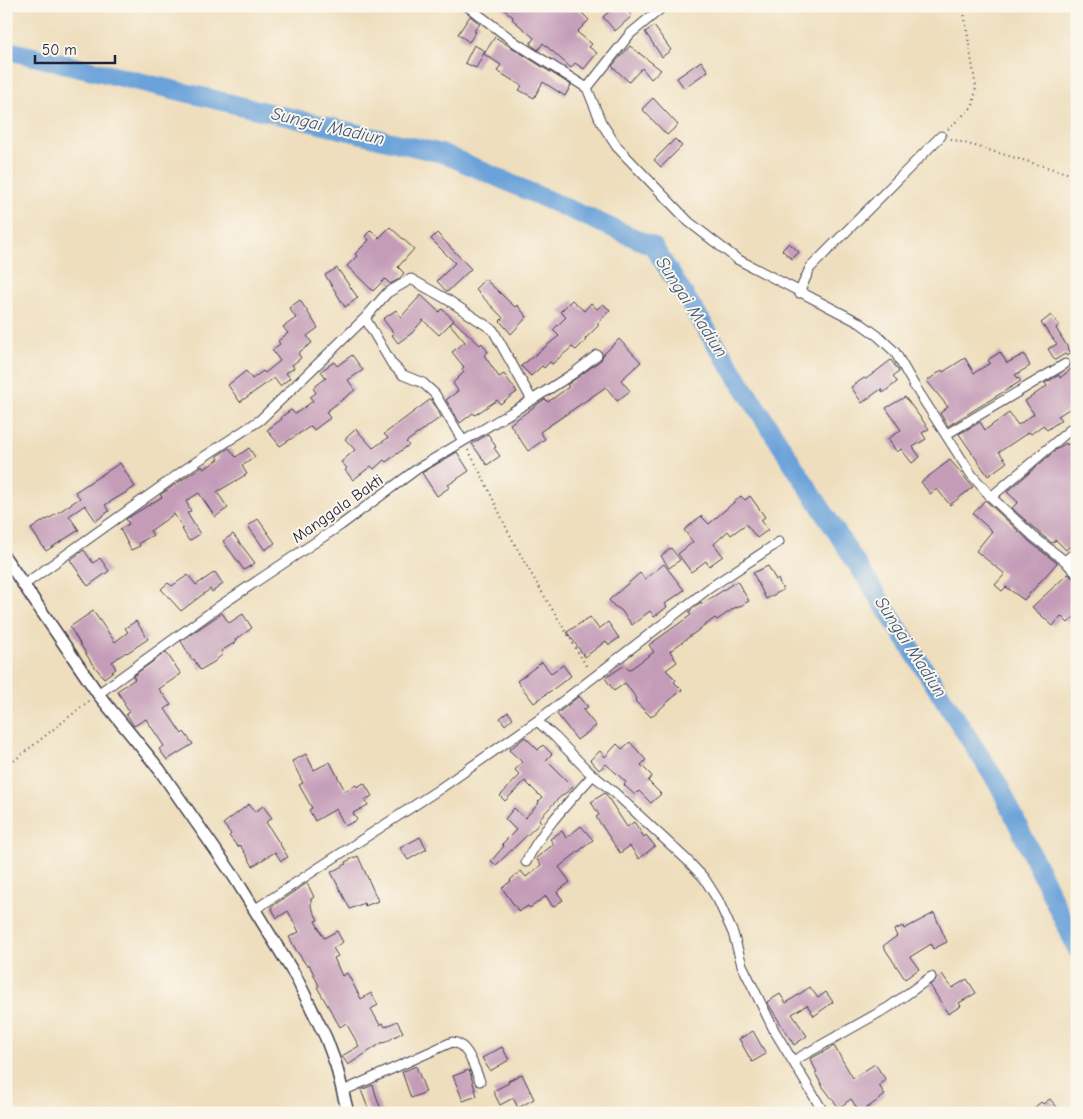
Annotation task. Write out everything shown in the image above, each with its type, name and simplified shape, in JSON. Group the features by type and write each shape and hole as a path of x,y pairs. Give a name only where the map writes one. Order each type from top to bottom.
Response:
{"street":[{"path":"467,6 523,48 587,88 601,122 617,147 689,222 736,259 860,323 884,341 895,352 914,386 947,434 971,474 991,497 1034,537 1066,561 1077,574"},
{"path":"587,88 630,34 659,10"},
{"path":"799,292 810,268 941,136"},
{"path":"25,584 190,466 260,420 365,318 387,293 411,280 418,282 493,330 532,400"},
{"path":"365,318 392,364 403,375 423,383 435,394 463,441"},
{"name":"Manggala Bakti","path":"98,694 221,605 341,525 417,470 532,400 574,373 597,355"},
{"path":"947,434 1065,364"},
{"path":"991,497 1077,424"},
{"path":"254,910 438,790 537,722 708,589 779,542"},
{"path":"1066,561 1077,551"},
{"path":"6,559 25,584 98,694 159,769 235,878 296,977 330,1047 348,1113"},
{"path":"537,722 687,860 704,878 718,900 733,933 742,965 774,1030 824,1113"},
{"path":"526,862 533,849 559,814 593,775"},
{"path":"793,1061 888,1007 931,977"},
{"path":"343,1090 452,1042 457,1042 464,1049 480,1081"}],"path":[{"path":"941,136 973,106 976,88 963,6"},
{"path":"941,136 1077,176"},
{"path":"463,441 548,604 593,678"},
{"path":"6,768 98,694"}],"building":[{"path":"500,6 575,6 589,20 577,32 592,44 589,47 597,53 584,69 575,63 571,68 543,43 538,50 530,44 534,38"},
{"path":"615,6 623,6 632,16 615,31 603,17"},
{"path":"470,16 480,24 469,42 458,34"},
{"path":"654,26 671,50 662,57 645,32"},
{"path":"495,37 571,85 565,96 543,82 534,98 519,90 522,86 497,71 501,65 484,54"},
{"path":"474,45 485,51 476,68 465,63"},
{"path":"630,46 661,70 651,79 642,68 629,82 612,66"},
{"path":"701,61 708,71 684,88 677,78"},
{"path":"653,98 678,125 667,135 642,109"},
{"path":"675,139 682,146 661,167 654,160"},
{"path":"390,227 414,249 398,267 404,273 399,279 390,284 385,279 373,291 347,266 357,256 355,254 369,240 365,236 371,230 379,238"},
{"path":"437,233 471,269 447,292 437,281 455,263 431,239"},
{"path":"789,243 799,252 792,259 782,250"},
{"path":"337,268 358,298 345,307 325,275"},
{"path":"485,279 515,307 517,305 527,317 511,334 500,321 503,318 475,289"},
{"path":"421,295 439,312 442,309 454,320 439,335 423,320 412,333 398,343 383,319 396,310 401,317"},
{"path":"300,300 318,328 307,336 312,343 298,353 301,358 292,365 294,368 286,373 290,378 280,386 274,378 240,402 228,385 246,371 252,379 263,371 265,373 280,361 272,350 280,344 278,341 288,333 283,327 296,318 289,308"},
{"path":"572,300 584,311 591,303 597,309 603,304 610,310 576,350 572,347 552,364 550,362 544,368 542,366 531,376 521,366 559,336 553,330 566,317 560,312"},
{"path":"1051,315 1059,325 1056,328 1071,353 1055,360 1048,349 1057,344 1041,323"},
{"path":"454,321 480,345 482,343 488,352 484,355 499,377 504,374 517,392 500,404 497,400 475,415 473,413 460,423 446,400 458,391 453,383 464,372 462,369 464,367 452,352 465,342 450,324"},
{"path":"619,339 641,362 621,380 630,391 617,401 606,387 540,432 545,439 528,451 510,424 545,399 548,402 569,387 567,385 601,360 603,355"},
{"path":"1000,352 1007,363 1024,354 1030,366 1015,375 1021,381 948,426 940,413 948,407 927,381 942,370 943,372 965,358 974,373 990,363 988,360"},
{"path":"352,355 363,370 348,380 355,390 326,412 330,418 314,430 311,426 280,446 267,430 291,410 295,414 313,401 310,397 316,393 313,388 326,378 321,371 334,362 337,366"},
{"path":"891,360 899,372 893,376 897,382 883,393 881,389 862,403 851,387 864,378 866,379"},
{"path":"1077,364 1077,404 1058,416 1061,420 1047,430 1043,425 999,452 1007,462 988,476 959,434 980,422 985,430 1009,413 1018,425 1034,414 1025,401 1047,386 1045,383 1059,375 1060,378"},
{"path":"905,397 929,429 922,433 926,439 913,447 920,457 912,463 901,449 897,452 888,439 901,430 886,408"},
{"path":"431,399 441,417 406,442 409,445 386,462 384,460 374,469 371,466 353,480 345,470 347,468 341,462 355,450 345,439 356,429 373,448 388,438 384,434"},
{"path":"488,434 500,456 487,465 472,444"},
{"path":"1077,436 1077,545 1071,548 1070,546 1066,550 1056,540 1052,543 1012,508 1018,502 1007,492 1057,449 1066,443 1067,445"},
{"path":"229,448 236,457 249,448 255,457 242,466 247,474 217,492 228,508 215,517 199,493 186,501 191,511 187,513 200,534 189,541 174,514 150,531 153,535 139,543 140,546 131,550 120,529 129,524 126,519 162,497 160,495 202,466 204,469 219,459 217,456"},
{"path":"457,452 469,471 448,485 450,487 437,496 422,473"},
{"path":"950,460 973,487 950,505 937,489 930,494 921,482"},
{"path":"120,463 135,487 105,505 109,511 96,521 85,505 69,516 79,530 46,551 31,529 80,498 75,492"},
{"path":"741,496 745,500 750,496 765,517 761,520 768,530 757,538 746,524 731,535 728,531 714,544 723,556 709,566 706,561 691,572 678,554 693,542 684,530 701,516 709,524"},
{"path":"985,500 1030,542 1057,563 1024,600 1006,587 1002,591 995,585 1005,574 976,551 992,531 973,514"},
{"path":"258,519 275,543 265,550 248,526"},
{"path":"233,534 255,563 244,570 223,541"},
{"path":"671,548 680,560 669,568 661,556"},
{"path":"84,550 93,563 100,558 109,571 88,586 70,560"},
{"path":"664,564 684,590 665,604 667,607 654,617 650,611 632,625 621,610 609,600 640,573 645,579"},
{"path":"768,566 776,580 778,579 783,590 766,599 753,573"},
{"path":"215,572 223,584 212,592 210,589 181,611 161,589 168,583 172,586 188,575 196,585"},
{"path":"1068,574 1077,581 1077,614 1068,623 1061,616 1053,626 1032,607"},
{"path":"737,581 749,601 717,620 715,618 670,651 677,662 666,670 676,680 674,682 682,690 651,717 635,701 637,699 625,683 614,691 605,678 625,665 629,670 654,652 649,645 691,615 689,612 701,602 702,604"},
{"path":"93,611 115,642 128,632 125,628 136,621 148,639 112,662 116,669 104,678 91,662 70,627"},
{"path":"222,613 229,623 243,614 252,628 235,640 236,642 221,651 223,654 214,662 200,670 181,641"},
{"path":"590,617 599,629 608,622 619,638 609,645 606,641 585,657 567,632"},
{"path":"166,652 181,674 159,689 171,705 165,709 182,734 184,732 193,744 167,760 159,749 164,746 146,719 134,726 126,714 129,712 125,703 117,691 135,679 133,676"},
{"path":"542,662 551,673 563,665 571,676 534,703 517,681"},
{"path":"579,696 588,707 583,710 596,726 577,740 557,714"},
{"path":"508,712 513,718 505,725 500,718"},
{"path":"525,737 538,750 543,745 552,754 546,760 573,787 558,799 539,819 541,822 496,865 491,861 504,846 502,844 516,830 505,819 514,808 525,818 542,798 525,781 505,801 500,796 520,775 515,770 522,762 509,750"},
{"path":"630,742 646,760 641,765 652,776 648,781 661,794 651,803 639,791 635,795 624,785 626,782 606,764 599,770 590,760 600,751 605,757 617,744 622,749"},
{"path":"306,754 314,770 330,762 345,791 364,783 372,796 365,800 368,805 353,813 357,820 345,826 336,809 315,821 309,810 312,808 299,785 303,783 292,761"},
{"path":"605,793 627,827 634,822 644,837 646,835 655,846 639,859 630,846 620,853 596,817 599,815 591,802"},
{"path":"249,804 255,812 263,806 272,818 266,822 288,857 281,861 275,852 253,866 240,845 238,847 229,836 231,834 223,824"},
{"path":"581,826 593,840 559,867 570,882 557,892 563,900 553,907 546,896 530,908 528,906 519,912 502,888 521,871 526,877 541,865 536,858 554,844 550,839 562,831 566,838"},
{"path":"420,837 427,849 408,860 400,848"},
{"path":"358,856 378,901 365,906 364,903 350,909 331,872"},
{"path":"307,883 314,897 311,899 311,906 318,920 315,921 324,938 337,931 343,942 333,948 338,956 334,958 342,976 347,973 361,999 371,993 378,1005 371,1009 380,1025 383,1023 385,1027 397,1021 403,1032 383,1042 348,1065 342,1056 359,1046 346,1023 340,1027 317,987 319,986 309,964 307,966 289,937 299,932 288,911 277,918 271,907"},
{"path":"934,913 947,942 933,949 931,944 910,957 919,969 905,979 883,946 897,936 894,930 903,926 904,929"},
{"path":"942,974 952,988 967,979 976,993 959,1003 961,1006 948,1014 930,985"},
{"path":"810,987 818,998 826,992 833,1002 814,1016 807,1005 792,1014 807,1036 794,1045 767,1002 780,994 786,1003"},
{"path":"753,1031 766,1054 752,1062 739,1039"},
{"path":"834,1046 853,1078 875,1064 886,1080 879,1085 885,1095 860,1113 851,1099 839,1108 815,1073 817,1072 810,1059"},
{"path":"502,1047 509,1060 490,1071 482,1058"},
{"path":"416,1066 426,1092 411,1098 402,1072"},
{"path":"469,1070 477,1096 463,1101 453,1076"},
{"path":"522,1074 534,1099 518,1108 513,1098 500,1105 493,1091"},
{"path":"373,1085 383,1113 370,1113 361,1090"},
{"path":"1050,1099 1062,1113 1028,1113 1041,1102 1043,1104"}],"waterway":[{"name":"Sungai Madiun","path":"6,50 444,154 653,246 1000,787 1077,949"}]}
